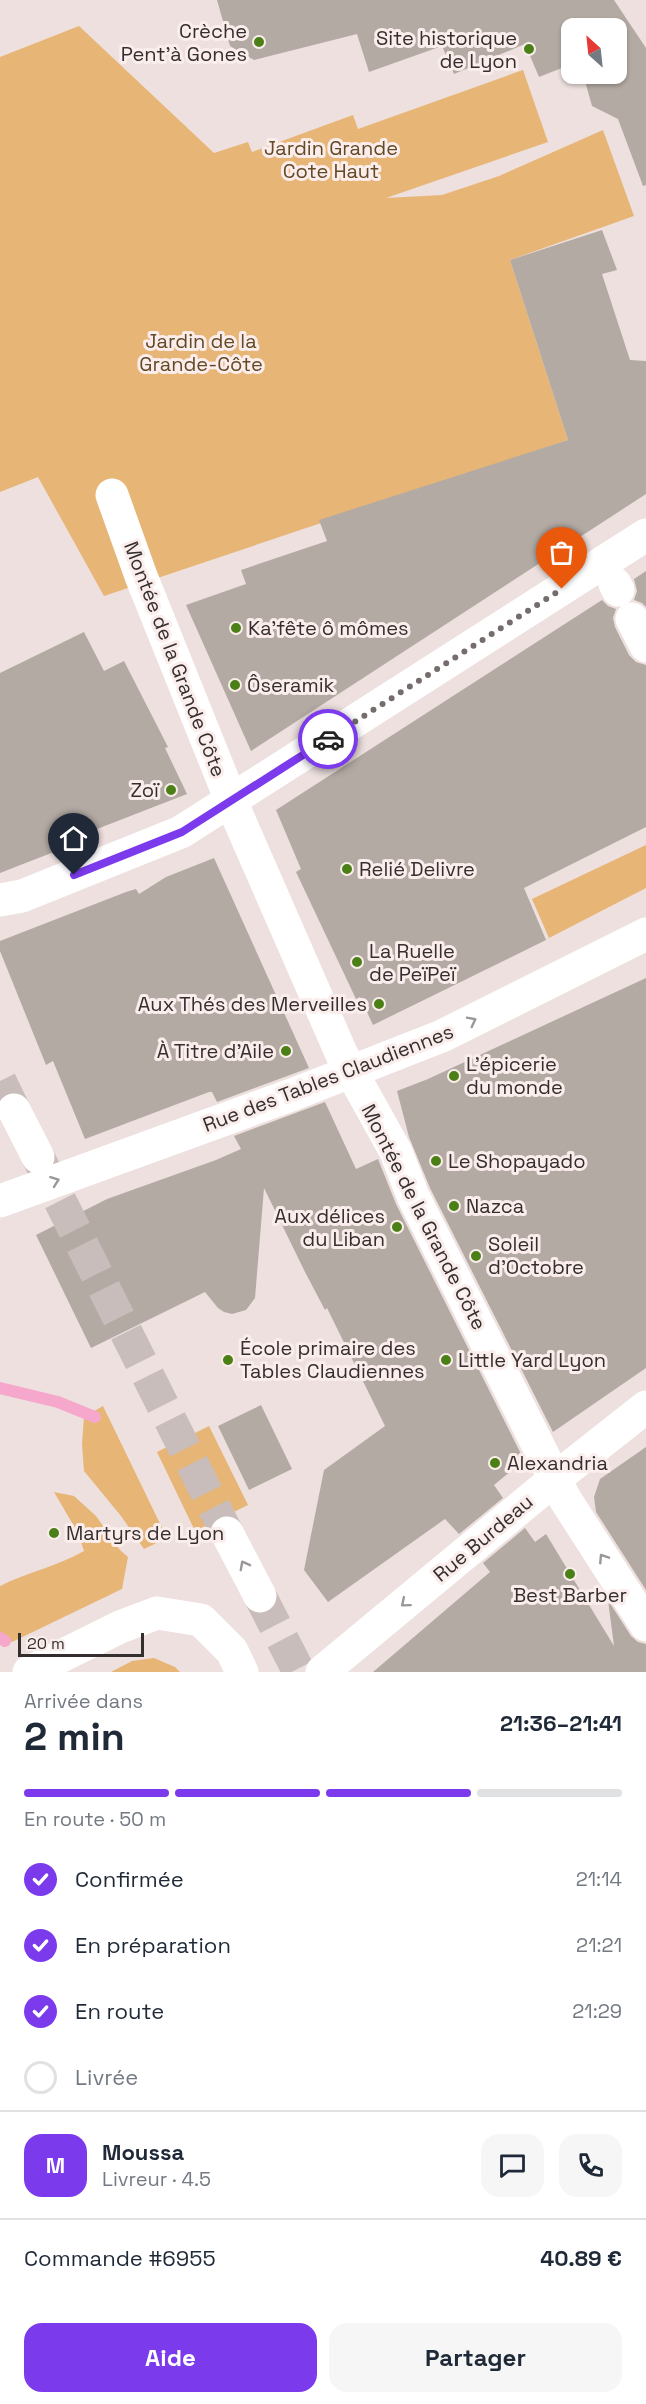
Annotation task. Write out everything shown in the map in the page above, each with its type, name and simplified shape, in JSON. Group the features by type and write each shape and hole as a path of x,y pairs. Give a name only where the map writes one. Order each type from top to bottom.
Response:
{"street":[{"name":"Montée de la Grande Côte","path":"112,495 141,576 232,801 351,1071 396,1152 414,1196 572,1511 646,1625"},
{"path":"7,903 182,832 646,535"},
{"name":"Rue des Tables Claudiennes","path":"0,1201 442,1036 646,934"},
{"path":"15,1110 38,1157"},
{"name":"Rue Burdeau","path":"322,1672 556,1478 646,1407"},
{"path":"227,1533 260,1596"},
{"path":"29,1672 120,1627 157,1613 201,1620 232,1651 242,1672"}],"green space":[{"name":"Jardin de la Grande-Côte","path":"79,26 214,153 248,142 252,152 353,115 358,129 523,70 548,142 386,198 442,195 499,176 603,130 634,216 510,260 568,440 104,596 38,477 0,492 0,57"},
{"path":"646,845 646,888 549,938 532,899"},
{"path":"103,1406 167,1538 144,1549 121,1516 84,1471 82,1444 84,1417"},
{"path":"209,1426 248,1505 195,1531 157,1452"},
{"path":"54,1492 74,1496 96,1516 120,1550 128,1557 122,1589 12,1642 0,1634 0,1586 84,1551 78,1533"},
{"path":"154,1658 175,1667 180,1672 111,1672 132,1661"}],"building":[{"path":"217,0 614,0 626,18 561,18 561,68 539,77 525,44 454,74 442,46 369,72 357,34 254,60 230,46"},
{"path":"627,20 646,48 646,185 643,186 618,119 592,106 586,84 627,84"},
{"path":"602,230 617,270 602,274 630,360 646,361 646,494 251,751 186,605 246,584 241,570 327,541 319,520 568,440 510,260"},
{"path":"646,571 646,607 634,600 637,591 634,579"},
{"path":"602,600 608,606 616,609 613,618 615,627 629,655 636,662 646,665 646,827 524,888 546,940 373,1025 360,997 356,999 296,872 301,869 276,810"},
{"path":"84,632 104,671 124,661 168,747 165,748 187,794 79,836 82,841 0,873 0,673"},
{"path":"214,858 309,1068 217,1102 212,1092 209,1092 85,1139 53,1061 46,1065 0,951 0,941 126,892 136,889 139,894 166,877"},
{"path":"646,978 646,1368 553,1432 430,1188 409,1137 397,1091 428,1079"},
{"path":"325,1102 356,1169 378,1159 396,1204 524,1460 494,1485 503,1498 459,1534 445,1519 328,1602 304,1570 324,1470 385,1426 264,1188 255,1298 246,1310 232,1314 224,1312 205,1292 91,1348 36,1235 107,1199 241,1149 234,1136"},
{"path":"261,1405 292,1469 249,1490 218,1426"},
{"path":"646,1447 646,1590 596,1512 594,1497 600,1479"},
{"path":"525,1528 535,1542 546,1534 614,1646 608,1600 631,1636 638,1642 646,1644 646,1672 373,1672 490,1572 483,1563"}],"waterway":[{"path":"0,1388 58,1402 95,1417"},
{"path":"0,1638 5,1641"}],"tunnel":[{"path":"0,1081 14,1110"},
{"path":"38,1157 227,1533"},
{"path":"260,1596 299,1672"}],"way so far":[{"path":"328,739 562,589"}],"place":[{"name":"Crèche Pent'à Gones","path":"259,42"},
{"name":"Site historique de Lyon","path":"529,49"},
{"name":"Ka'fête ô mômes","path":"236,628"},
{"name":"Ôseramik","path":"235,685"},
{"name":"Zoï","path":"171,790"},
{"name":"Relié Delivre","path":"347,869"},
{"name":"La Ruelle de PeïPeï","path":"357,962"},
{"name":"Aux Thés des Merveilles","path":"379,1004"},
{"name":"À Titre d'Aile","path":"286,1051"},
{"name":"L'épicerie du monde","path":"454,1076"},
{"name":"Le Shopayado","path":"436,1161"},
{"name":"Nazca","path":"454,1206"},
{"name":"Aux délices du Liban","path":"397,1227"},
{"name":"Soleil d'Octobre","path":"476,1256"},
{"name":"École primaire des Tables Claudiennes","path":"228,1360"},
{"name":"Little Yard Lyon","path":"446,1360"},
{"name":"Alexandria","path":"495,1463"},
{"name":"Martyrs de Lyon","path":"54,1533"},
{"name":"Best Barber","path":"570,1574"}],"route":[{"path":"74,875 182,832 328,739"}],"park label":[{"name":"Jardin Grande Cote Haut","path":"331,160"}]}
